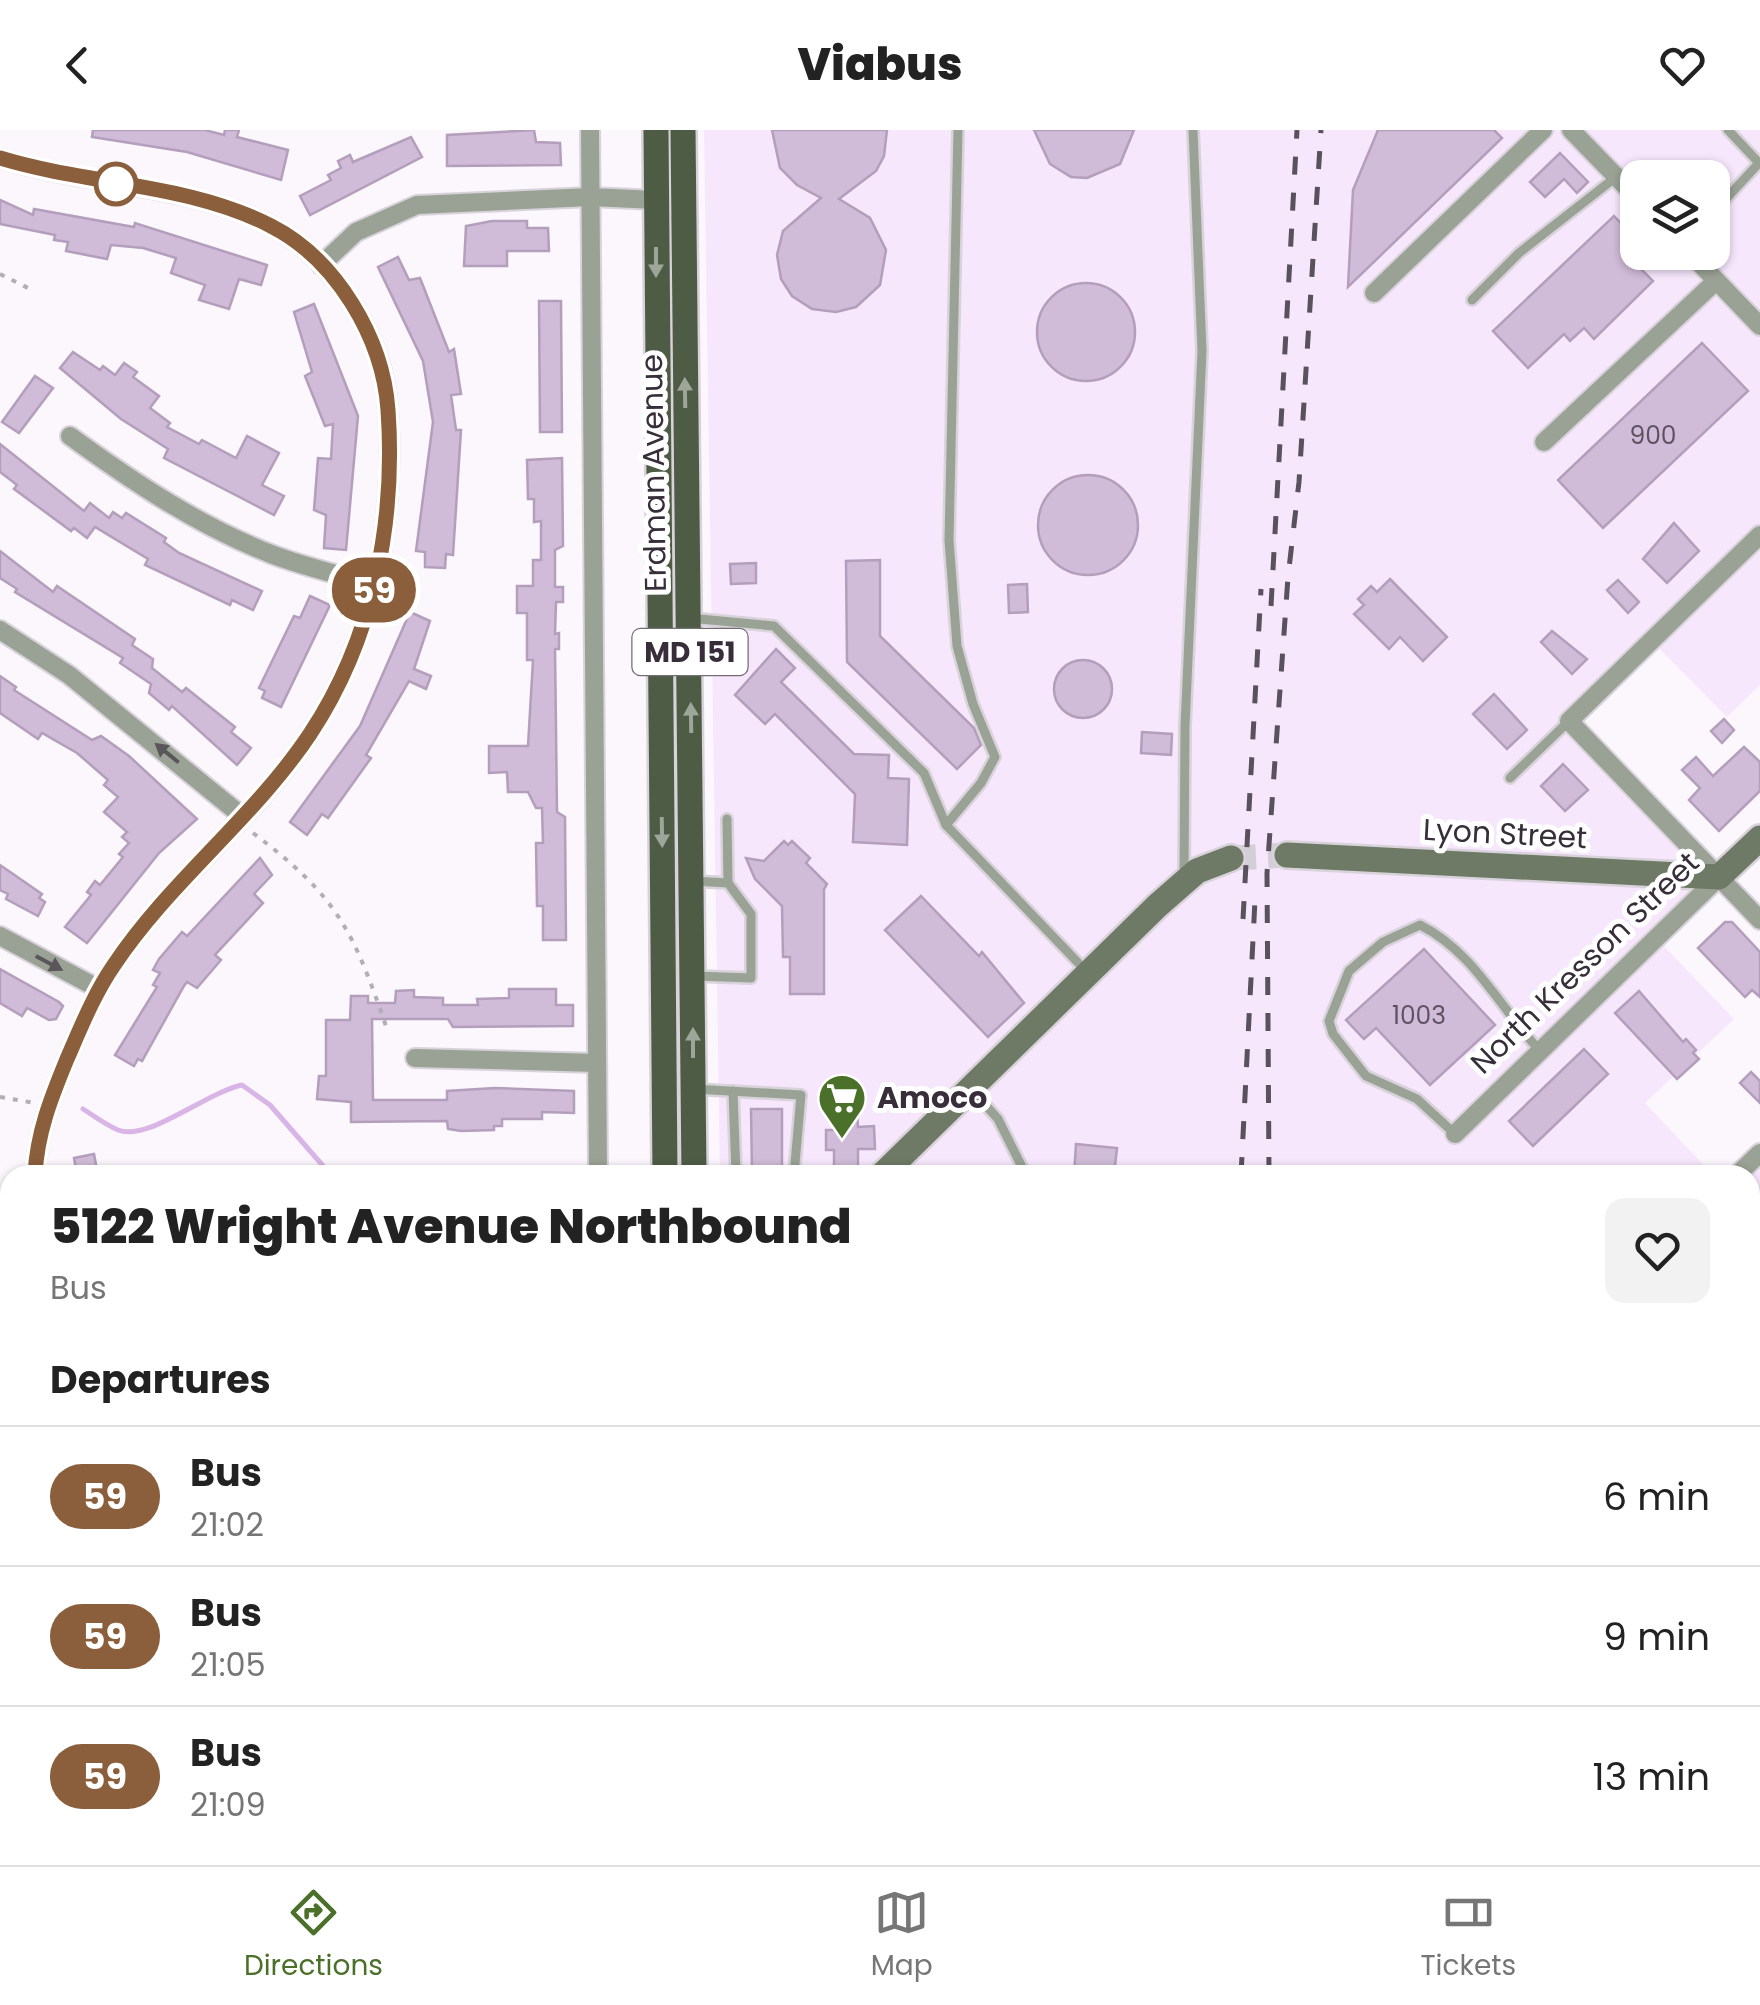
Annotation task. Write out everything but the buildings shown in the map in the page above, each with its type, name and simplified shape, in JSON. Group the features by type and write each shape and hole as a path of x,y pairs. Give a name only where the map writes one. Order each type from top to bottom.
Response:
{"main road":[{"name":"Erdman Avenue","path":"656,130 666,1165"},
{"name":"Erdman Avenue","path":"683,130 694,1165"}],"street":[{"name":"Erdman Avenue","path":"590,130 598,1165"},
{"path":"1374,292 1543,130"},
{"path":"1571,130 1620,181"},
{"path":"0,158 187,198 250,216 294,241 321,264 366,329 386,384 388,495 375,585 360,634 325,708 282,770 136,935 99,990 40,1128 37,1165"},
{"path":"321,264 356,232 406,208 590,197 656,200"},
{"path":"1706,270 1760,326"},
{"path":"1544,442 1716,281"},
{"path":"70,436 139,485 222,532 273,555 375,585"},
{"path":"1760,535 1569,722 1760,920"},
{"path":"0,630 70,676 240,818"},
{"name":"North Kresson Street","path":"1455,1134 1760,838"},
{"name":"Lyon Street","path":"1286,855 1719,878"},
{"path":"892,1165 1184,882 1212,863 1232,858"},
{"path":"0,936 99,990"},
{"path":"415,1058 597,1064"}],"lane":[{"path":"946,825 982,783 996,757 973,704 956,646 948,540 958,130"},
{"path":"1184,882 1185,726 1202,351 1193,130"},
{"path":"1728,130 1759,163 1730,194"},
{"path":"1472,300 1519,253 1616,177"},
{"path":"659,618 774,626 924,772 946,825 1088,973"},
{"path":"1510,778 1569,722"},
{"path":"692,976 751,978 751,914 728,883 727,819"},
{"path":"692,881 728,883"},
{"path":"1455,1134 1417,1098 1374,1084 1333,1034 1331,1008 1349,971 1383,942 1420,925 1440,935 1479,972 1508,1016 1540,1052"},
{"path":"970,1088 998,1118 1021,1165"},
{"path":"693,1089 801,1095 795,1165"},
{"path":"734,1091 736,1165"}],"path":[{"path":"0,274 30,289"},
{"path":"240,818 329,898 359,949 386,1029"},
{"path":"0,1096 48,1106"}],"shaded area":[{"path":"704,130 1760,130 1760,685 1727,717 1652,641 1571,722 1721,874 1655,937 1734,1019 1645,1103 1704,1165 720,1165"},
{"path":"1760,1150 1760,1165 1744,1165"}],"waterway":[{"path":"83,1109 118,1130 130,1132 161,1123 242,1085 270,1105 322,1165"}],"tunnel":[{"path":"1231,858 1287,855"}],"railway":[{"path":"1271,606 1297,130"},
{"path":"1269,1165 1267,873 1288,577 1299,482 1321,130"},
{"path":"1243,919 1261,589"},
{"path":"1242,1165 1255,900"}],"bus line":[{"name":"59","path":"0,158 187,198 274,227 321,264 366,329 386,384 390,429 384,538 375,585 368,613 339,680 309,736 114,964 64,1066 40,1128 36,1165"}],"place":[{"name":"Amoco","path":"842,1140"}]}
